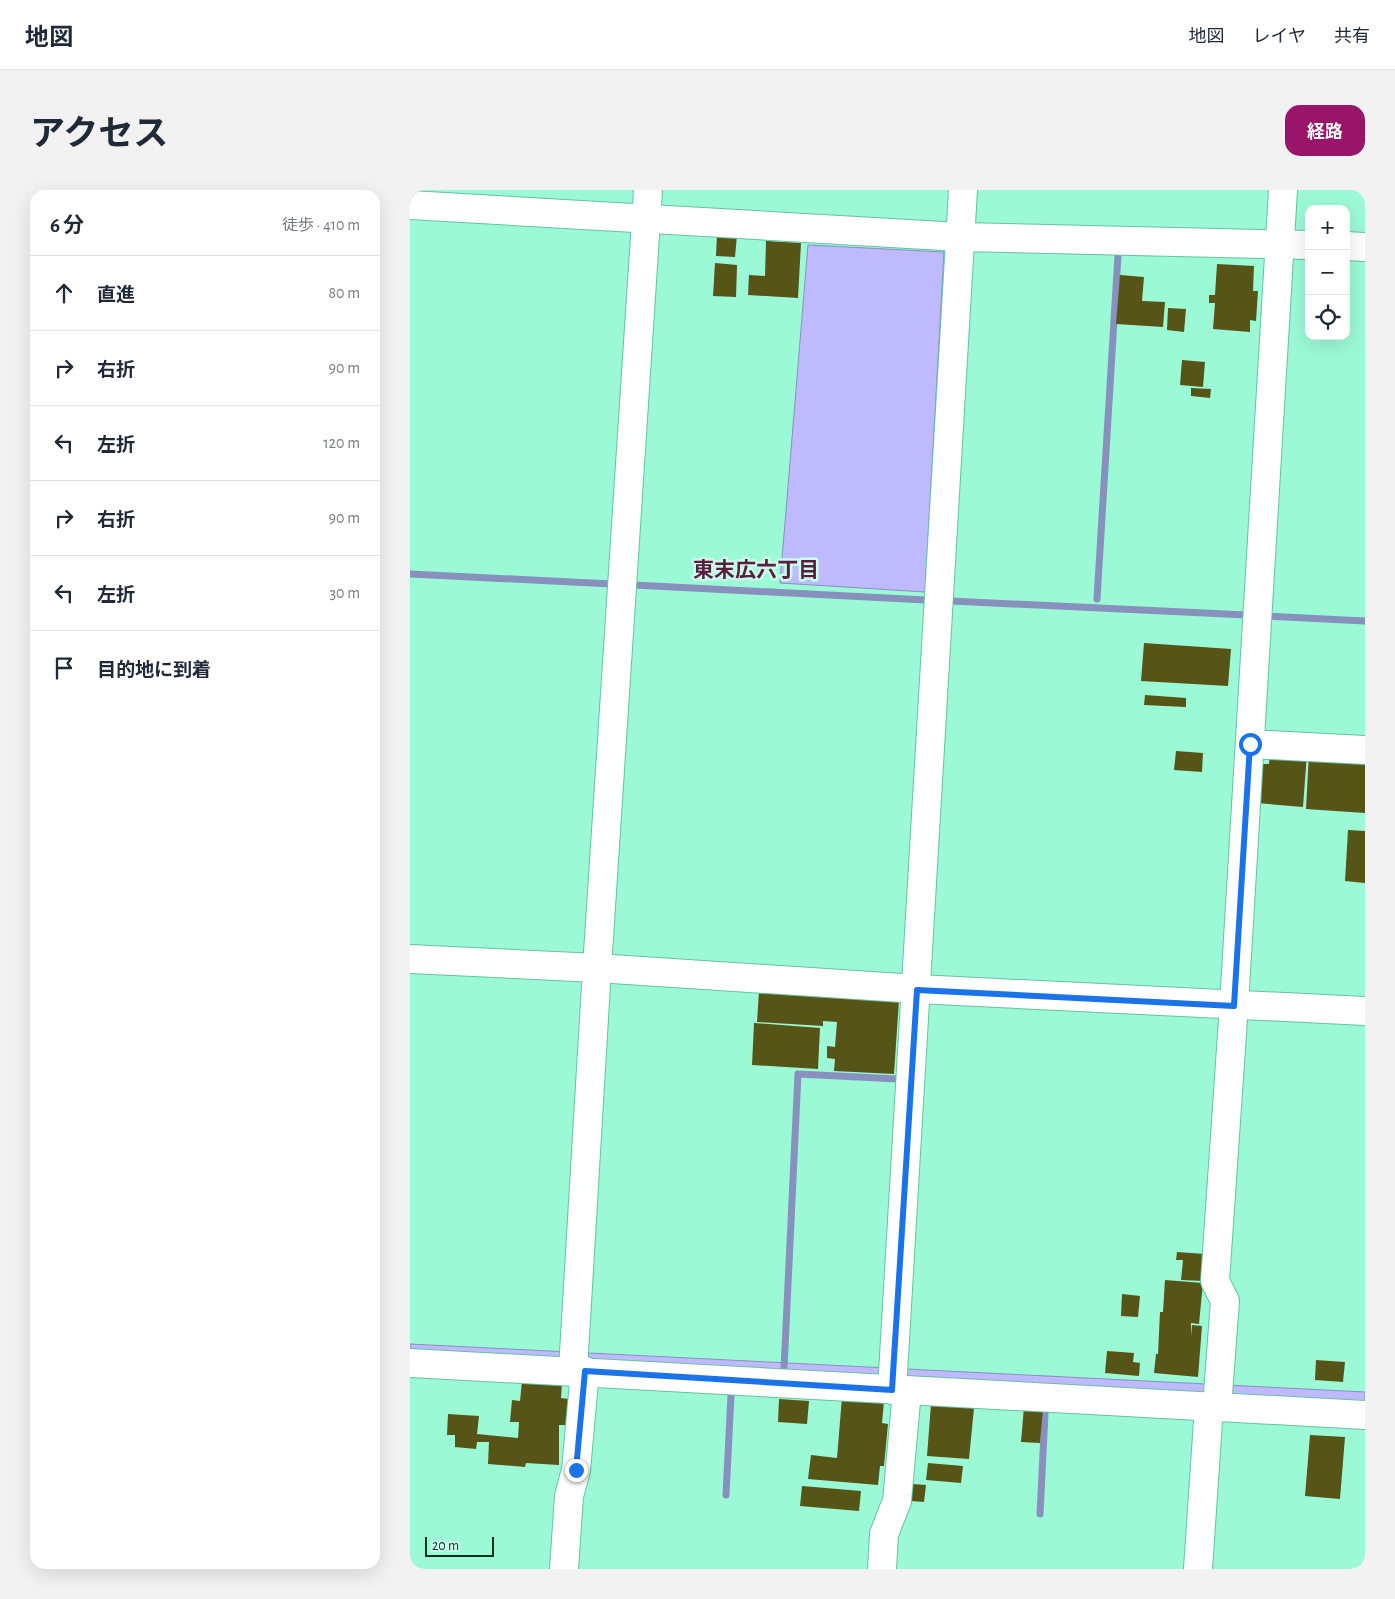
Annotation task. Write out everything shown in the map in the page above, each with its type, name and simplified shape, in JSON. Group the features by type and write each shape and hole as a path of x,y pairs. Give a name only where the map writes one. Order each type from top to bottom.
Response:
{"street":[{"path":"564,1569 568,1496 576,1470 577,1364 597,968 648,190"},
{"path":"882,1569 884,1534 897,1501 896,1382 962,190"},
{"path":"1198,1569 1225,1301 1215,1281 1234,1006 1283,190"},
{"path":"410,205 960,237 1305,245"},
{"path":"1350,246 1365,247"},
{"path":"1250,744 1365,750"},
{"path":"410,959 597,968 917,990 1365,1011"},
{"path":"410,1363 577,1364 1216,1398 1365,1415"}],"shaded area":[{"path":"808,245 944,252 925,592 780,583"},
{"path":"410,1344 1365,1392 1365,1404 410,1354"}],"building":[{"path":"717,234 737,235 735,257 716,256"},
{"path":"766,241 801,243 798,298 748,295 749,275 765,276"},
{"path":"715,263 737,265 736,297 713,296"},
{"path":"1217,264 1254,266 1253,291 1258,291 1256,321 1250,320 1250,332 1213,329 1215,303 1209,303 1209,295 1215,295"},
{"path":"1120,275 1144,277 1142,301 1165,302 1163,327 1116,324"},
{"path":"1168,308 1186,309 1184,332 1167,330"},
{"path":"1182,360 1205,362 1203,387 1180,385"},
{"path":"1191,388 1211,389 1210,398 1191,396"},
{"path":"1144,643 1231,649 1228,686 1141,681"},
{"path":"1145,695 1186,698 1186,707 1144,705"},
{"path":"1176,751 1203,753 1202,772 1174,770"},
{"path":"1270,751 1307,753 1303,807 1257,803 1260,764 1269,764"},
{"path":"1309,753 1365,756 1365,813 1306,809"},
{"path":"1348,830 1365,831 1365,883 1345,881"},
{"path":"759,991 899,1000 894,1074 834,1071 835,1059 827,1058 827,1046 835,1047 837,1022 823,1021 823,1026 757,1022"},
{"path":"754,1023 820,1028 818,1069 752,1065"},
{"path":"1177,1252 1205,1254 1203,1281 1181,1280 1183,1260 1176,1260"},
{"path":"1165,1280 1203,1283 1199,1324 1191,1323 1191,1336 1192,1325 1202,1326 1198,1377 1154,1373 1156,1354 1158,1354 1160,1312 1163,1312"},
{"path":"1122,1294 1140,1296 1138,1317 1121,1316"},
{"path":"1107,1351 1134,1353 1133,1362 1140,1363 1139,1376 1105,1373"},
{"path":"1316,1360 1345,1362 1343,1382 1315,1380"},
{"path":"522,1381 562,1383 561,1398 569,1399 567,1425 559,1425 559,1465 526,1463 525,1467 488,1464 489,1442 477,1442 476,1449 455,1447 455,1435 447,1435 448,1414 479,1416 477,1434 518,1438 519,1422 510,1422 512,1400 520,1401"},
{"path":"842,1397 884,1401 882,1423 888,1424 884,1466 880,1466 878,1485 808,1479 811,1455 837,1458"},
{"path":"779,1399 809,1401 807,1424 778,1422"},
{"path":"931,1404 974,1408 969,1459 927,1456"},
{"path":"1024,1407 1043,1409 1040,1443 1021,1442"},
{"path":"1310,1435 1345,1437 1340,1499 1305,1496"},
{"path":"928,1463 963,1466 961,1483 926,1480"},
{"path":"913,1484 926,1485 924,1502 911,1501"},
{"path":"802,1486 861,1491 859,1511 800,1506"}],"waterway":[{"path":"1097,599 1118,255"},
{"path":"410,574 612,584"},
{"path":"634,585 925,600"},
{"path":"951,601 1246,615"},
{"path":"1265,616 1365,621"},
{"path":"784,1369 798,1074 898,1079"},
{"path":"726,1495 731,1395"},
{"path":"1040,1514 1045,1413"}],"district":[{"name":"東末広六丁目","path":"756,570"}],"route":[{"path":"576,1470 585,1371 892,1390 917,990 1234,1006 1250,744"}]}
